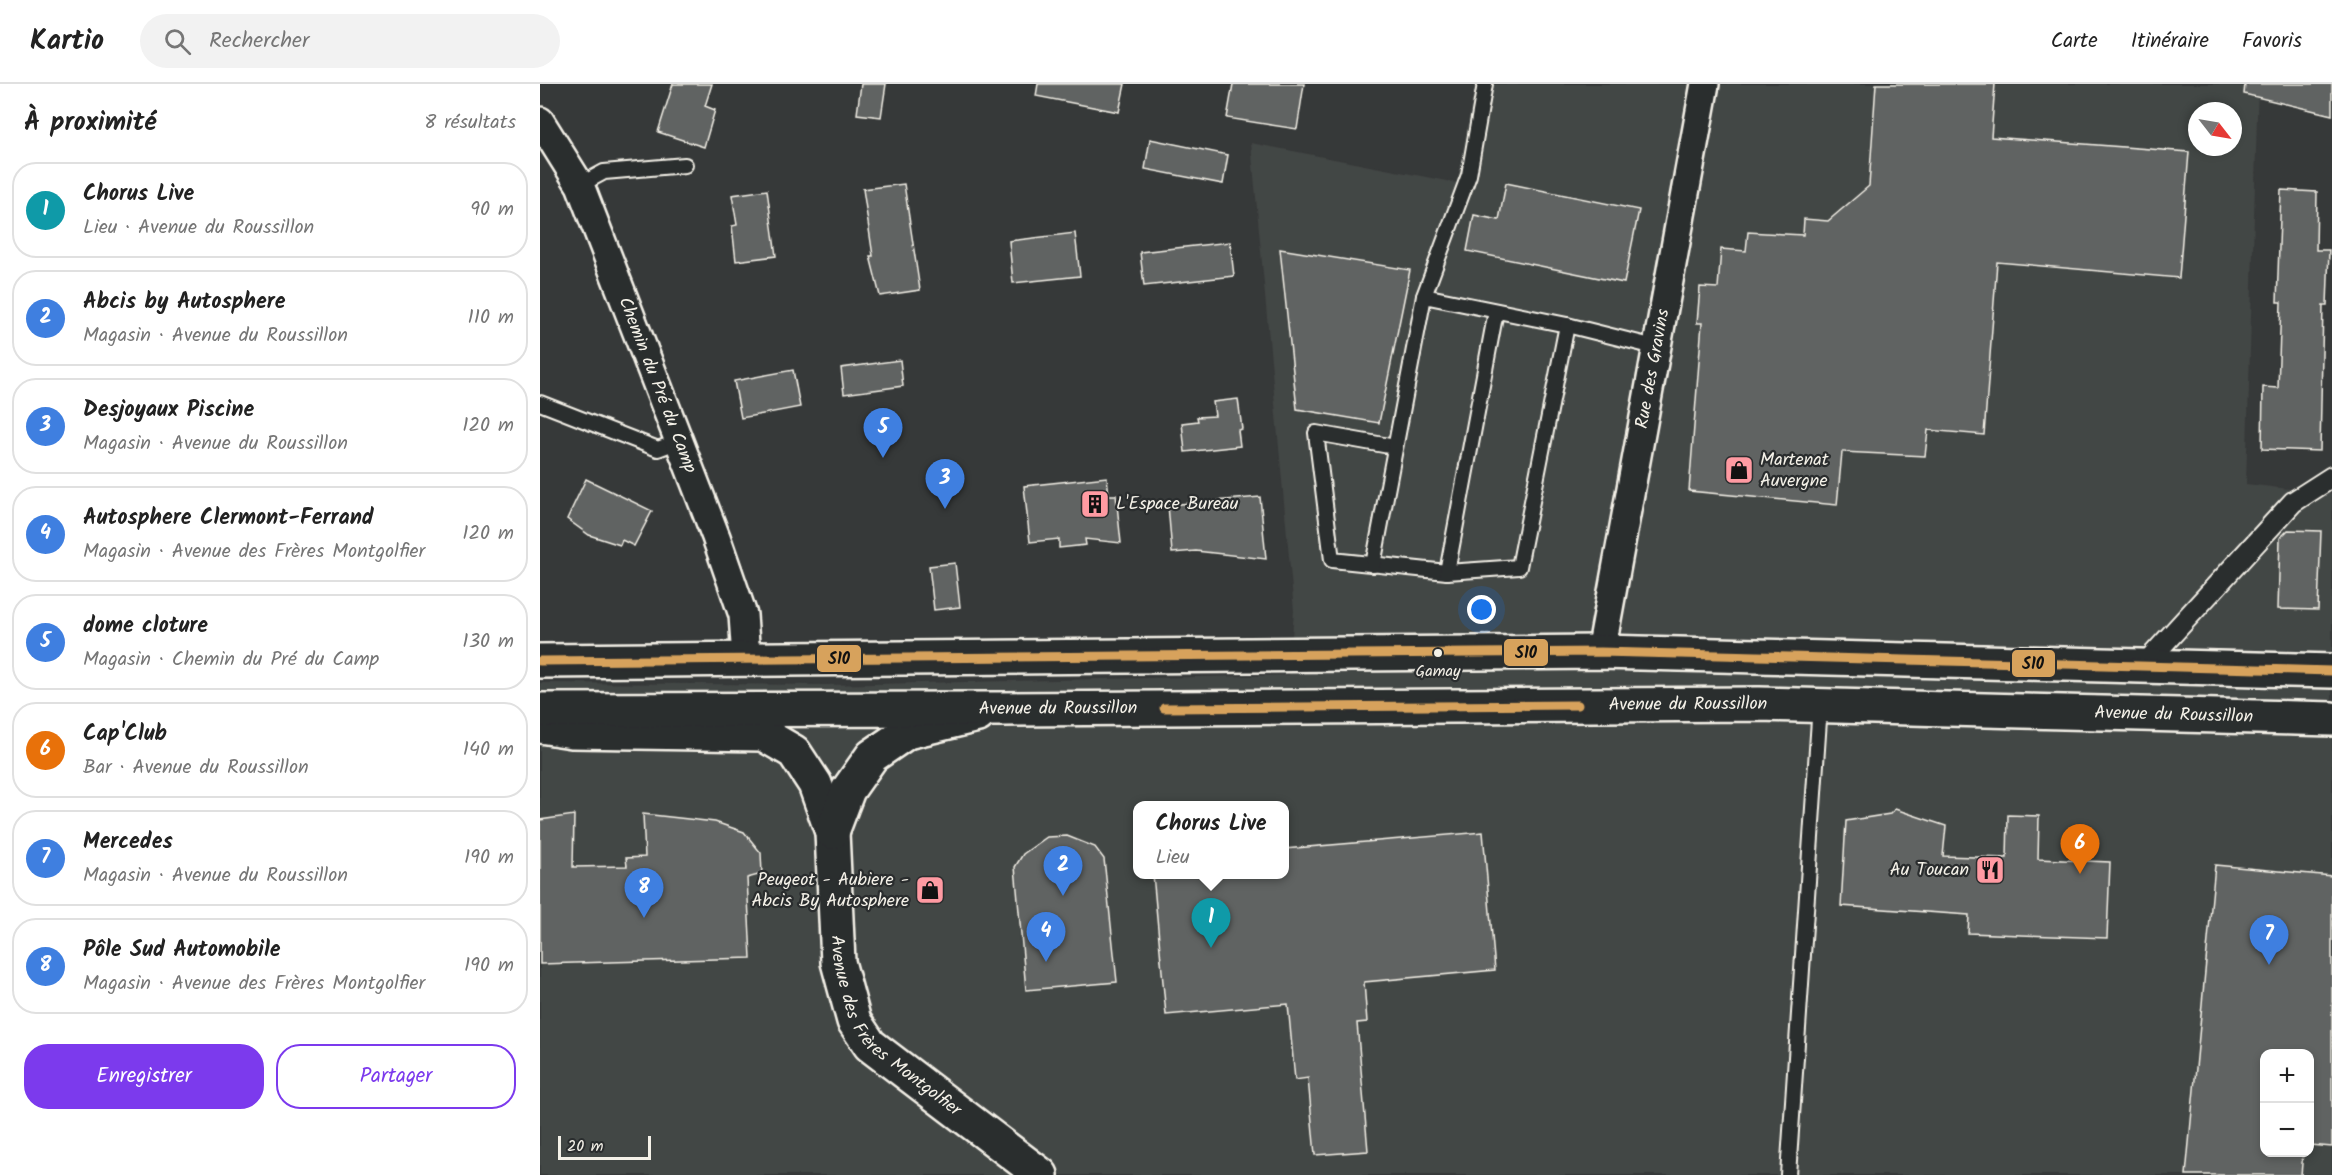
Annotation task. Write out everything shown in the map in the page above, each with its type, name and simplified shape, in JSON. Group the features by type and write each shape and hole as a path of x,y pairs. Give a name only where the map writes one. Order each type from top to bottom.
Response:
{"main road":[{"path":"540,661 1601,652 2332,670"},
{"name":"Avenue du Roussillon","path":"540,710 1004,710 1759,704 2332,719"},
{"path":"832,832 848,790 872,756 907,732 1004,710"},
{"path":"540,726 572,731 763,734 794,752 815,784 832,832"},
{"name":"Avenue des Frères Montgolfier","path":"832,832 838,962 854,1021 870,1045 1041,1175"}],"street":[{"name":"Rue des Gravins","path":"1601,652 1655,347 1705,84"},
{"name":"Chemin du Pré du Camp","path":"540,121 580,185 716,537 743,615 746,658"},
{"path":"2144,665 2293,502 2332,477"}],"lane":[{"path":"1373,565 1424,297 1469,176 1485,84"},
{"path":"580,185 604,172 685,165"},
{"path":"1424,297 1567,325 1655,347"},
{"path":"1447,572 1496,311"},
{"path":"1395,447 1316,433 1332,560 1447,572 1519,567 1567,325"},
{"path":"540,403 658,449 679,441"},
{"path":"1788,1175 1820,705"}],"shaded area":[{"path":"1475,84 2258,84 2246,484 2332,494 2332,1175 540,1175 540,683 826,685 1289,675 1294,611 1251,143 1457,183"}],"building":[{"path":"673,84 712,84 705,106 715,110 704,147 658,132"},
{"path":"861,84 886,84 881,117 857,114"},
{"path":"1038,84 1125,84 1119,112 1036,96"},
{"path":"1233,84 1304,84 1297,129 1227,118"},
{"path":"1876,84 1995,84 1991,137 2188,152 2179,278 1997,262 1984,435 1928,430 1925,456 1842,452 1837,505 1689,491 1702,323 1697,323 1700,287 1718,288 1721,249 1746,251 1748,232 1803,235 1804,219 1828,221 1869,186"},
{"path":"2245,84 2332,84 2332,115 2244,94"},
{"path":"1150,139 1228,155 1223,184 1145,169"},
{"path":"1506,183 1639,210 1624,283 1467,251 1474,215 1499,220"},
{"path":"904,184 920,290 880,296 870,256 873,256 863,189"},
{"path":"767,190 776,256 736,261 732,226 737,225 732,195"},
{"path":"2281,190 2317,192 2316,250 2329,250 2327,305 2323,305 2320,451 2262,449 2263,387 2278,388 2281,302 2277,302"},
{"path":"1075,233 1080,276 1013,283 1009,241"},
{"path":"1230,242 1234,276 1144,286 1140,252"},
{"path":"1280,249 1410,270 1379,423 1297,409"},
{"path":"900,360 903,386 844,394 841,368"},
{"path":"793,370 800,407 741,418 734,381"},
{"path":"1238,399 1242,429 1238,430 1240,446 1185,452 1182,423 1198,421 1197,417 1215,416 1213,402"},
{"path":"1107,477 1109,495 1116,495 1121,543 1085,539 1086,545 1059,548 1059,539 1030,542 1024,486"},
{"path":"586,479 652,511 634,546 622,540 620,545 589,535 567,519"},
{"path":"1260,497 1266,559 1196,551 1172,553 1168,505"},
{"path":"2288,530 2321,531 2318,610 2278,609 2280,538"},
{"path":"955,563 960,607 934,610 929,566"},
{"path":"1895,809 1946,826 1943,856 2007,858 2008,815 2039,816 2038,859 2110,862 2107,938 1968,933 1969,915 1841,906 1846,821 1890,814"},
{"path":"643,814 715,822 744,832 761,853 762,874 747,878 751,958 540,964 540,820 574,815 573,867 627,866 626,858 645,857"},
{"path":"1483,832 1495,970 1364,982 1367,1022 1357,1023 1368,1151 1315,1155 1308,1078 1295,1080 1288,1004 1166,1015 1153,879 1289,879 1289,849"},
{"path":"1067,836 1095,847 1104,859 1117,982 1026,990 1015,867 1023,854 1047,837"},
{"path":"2215,865 2332,876 2332,1147 2314,1145 2314,1049 2260,1049 2260,1157 2303,1157 2301,1175 2186,1175"}],"transit line":[{"name":"S10","path":"540,661 1601,652 2332,671"},
{"name":"S10","path":"1164,708 1578,705"}],"place":[{"name":"dome cloture","path":"883,458"},
{"name":"Martenat Auvergne","path":"1739,470"},
{"name":"L'Espace Bureau","path":"1095,504"},
{"name":"Desjoyaux Piscine","path":"945,509"},
{"name":"Gamay","path":"1438,653"},
{"name":"Au Toucan","path":"1990,870"},
{"name":"Cap'Club","path":"2080,874"},
{"name":"Peugeot - Aubiere - Abcis By Autosphere","path":"930,890"},
{"name":"Abcis by Autosphere","path":"1063,896"},
{"name":"Pôle Sud Automobile","path":"644,918"},
{"name":"Chorus Live","path":"1211,948"},
{"name":"Autosphere Clermont-Ferrand","path":"1046,962"},
{"name":"Mercedes","path":"2269,965"}]}
